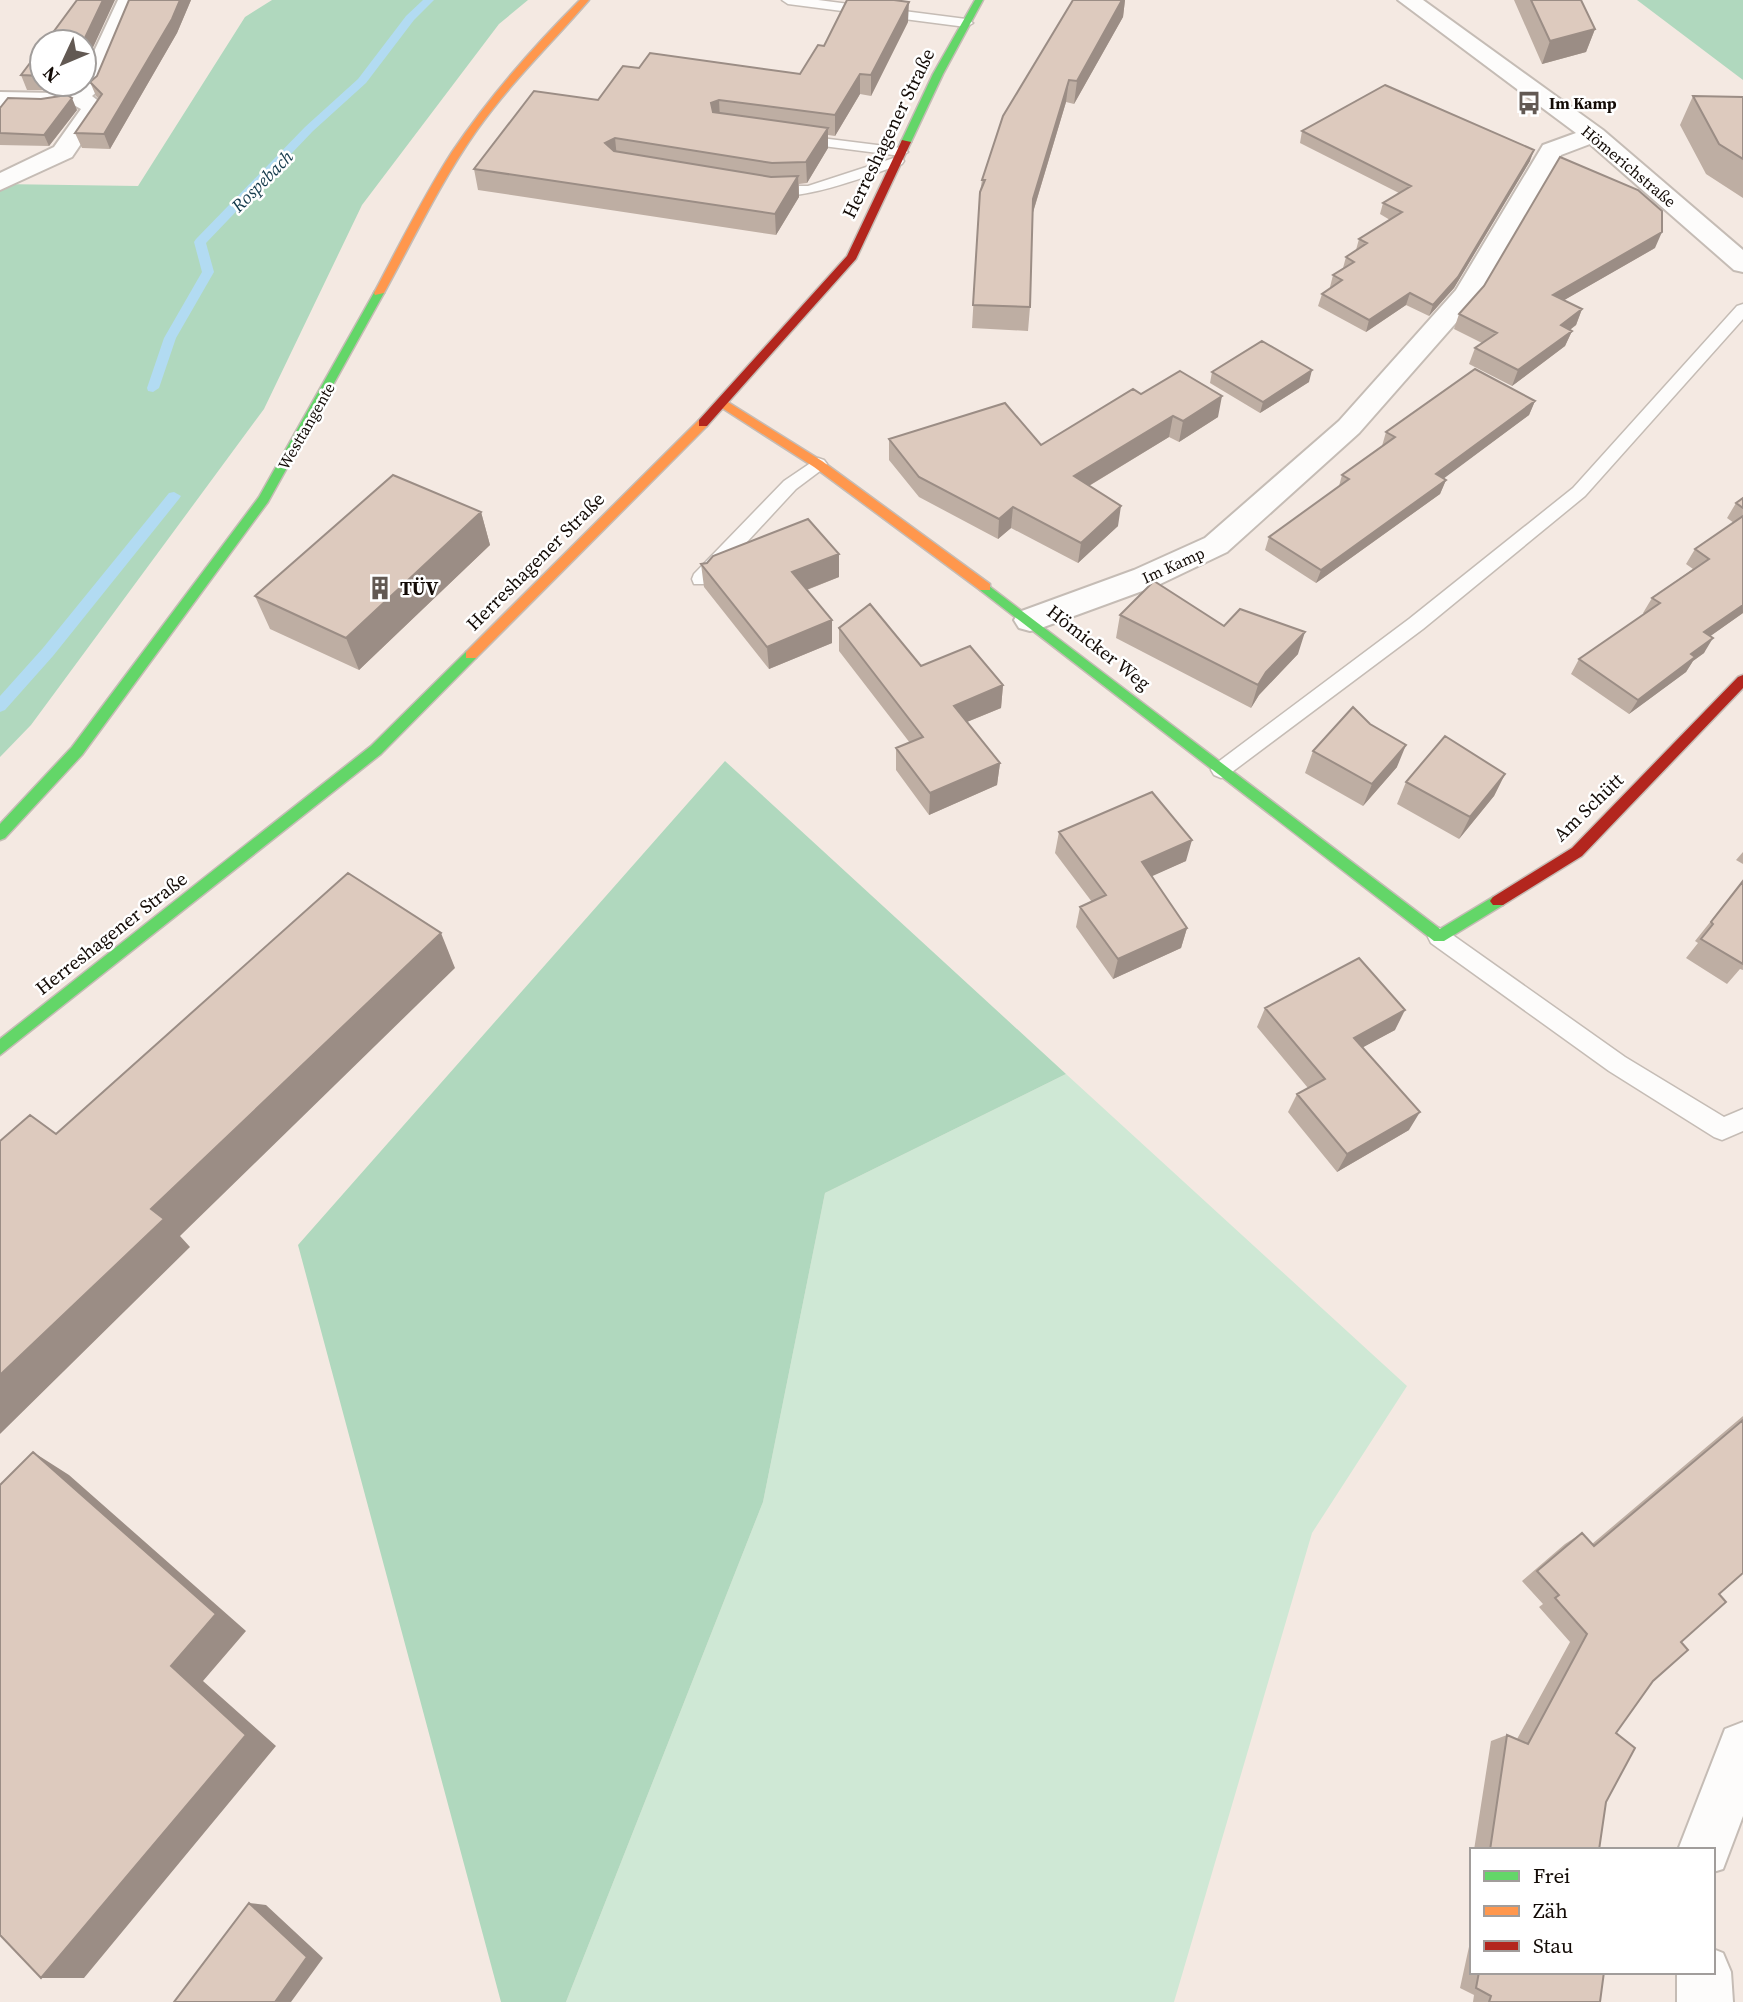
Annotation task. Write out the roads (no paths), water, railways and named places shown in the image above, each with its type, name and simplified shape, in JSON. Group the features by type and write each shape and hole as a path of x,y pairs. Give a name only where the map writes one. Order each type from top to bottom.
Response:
{"street":[{"path":"98,67 129,0"},
{"name":"Westtangente","path":"0,834 77,751 264,499 320,403 444,173 496,100 561,23 585,0"},
{"name":"Herreshagener Straße","path":"0,1048 376,750 723,403 852,257 899,157 979,0"},
{"name":"Hömerichstraße","path":"1409,0 1594,135 1743,264"},
{"path":"0,99 70,98"},
{"path":"0,183 63,152 94,107 78,98"},
{"name":"Im Kamp","path":"1030,620 1144,578 1216,545 1349,427 1467,295 1552,150 1594,135"},
{"name":"Hömicker Weg","path":"723,403 818,464 1030,620 1439,937"},
{"name":"Am Schütt","path":"1439,937 1577,852 1743,680"},
{"path":"1705,1848 1743,1747"},
{"path":"1704,1974 1705,2002"}],"lane":[{"path":"788,0 966,23"},
{"path":"783,136 899,157"},
{"path":"760,189 809,190 899,157"},
{"path":"1221,770 1416,624 1579,492 1743,309"},
{"path":"702,579 790,485 818,464"},
{"path":"1439,937 1617,1064 1723,1129 1743,1120"}],"waterway":[{"name":"Rospebach","path":"153,388 170,338 208,272 200,242 309,129 362,81 410,18 429,0"},
{"name":"Rospebach","path":"0,706 48,652 174,496"}],"place":[{"name":"Im Kamp","path":"1529,103"},
{"name":"TÜV","path":"380,588"}]}
